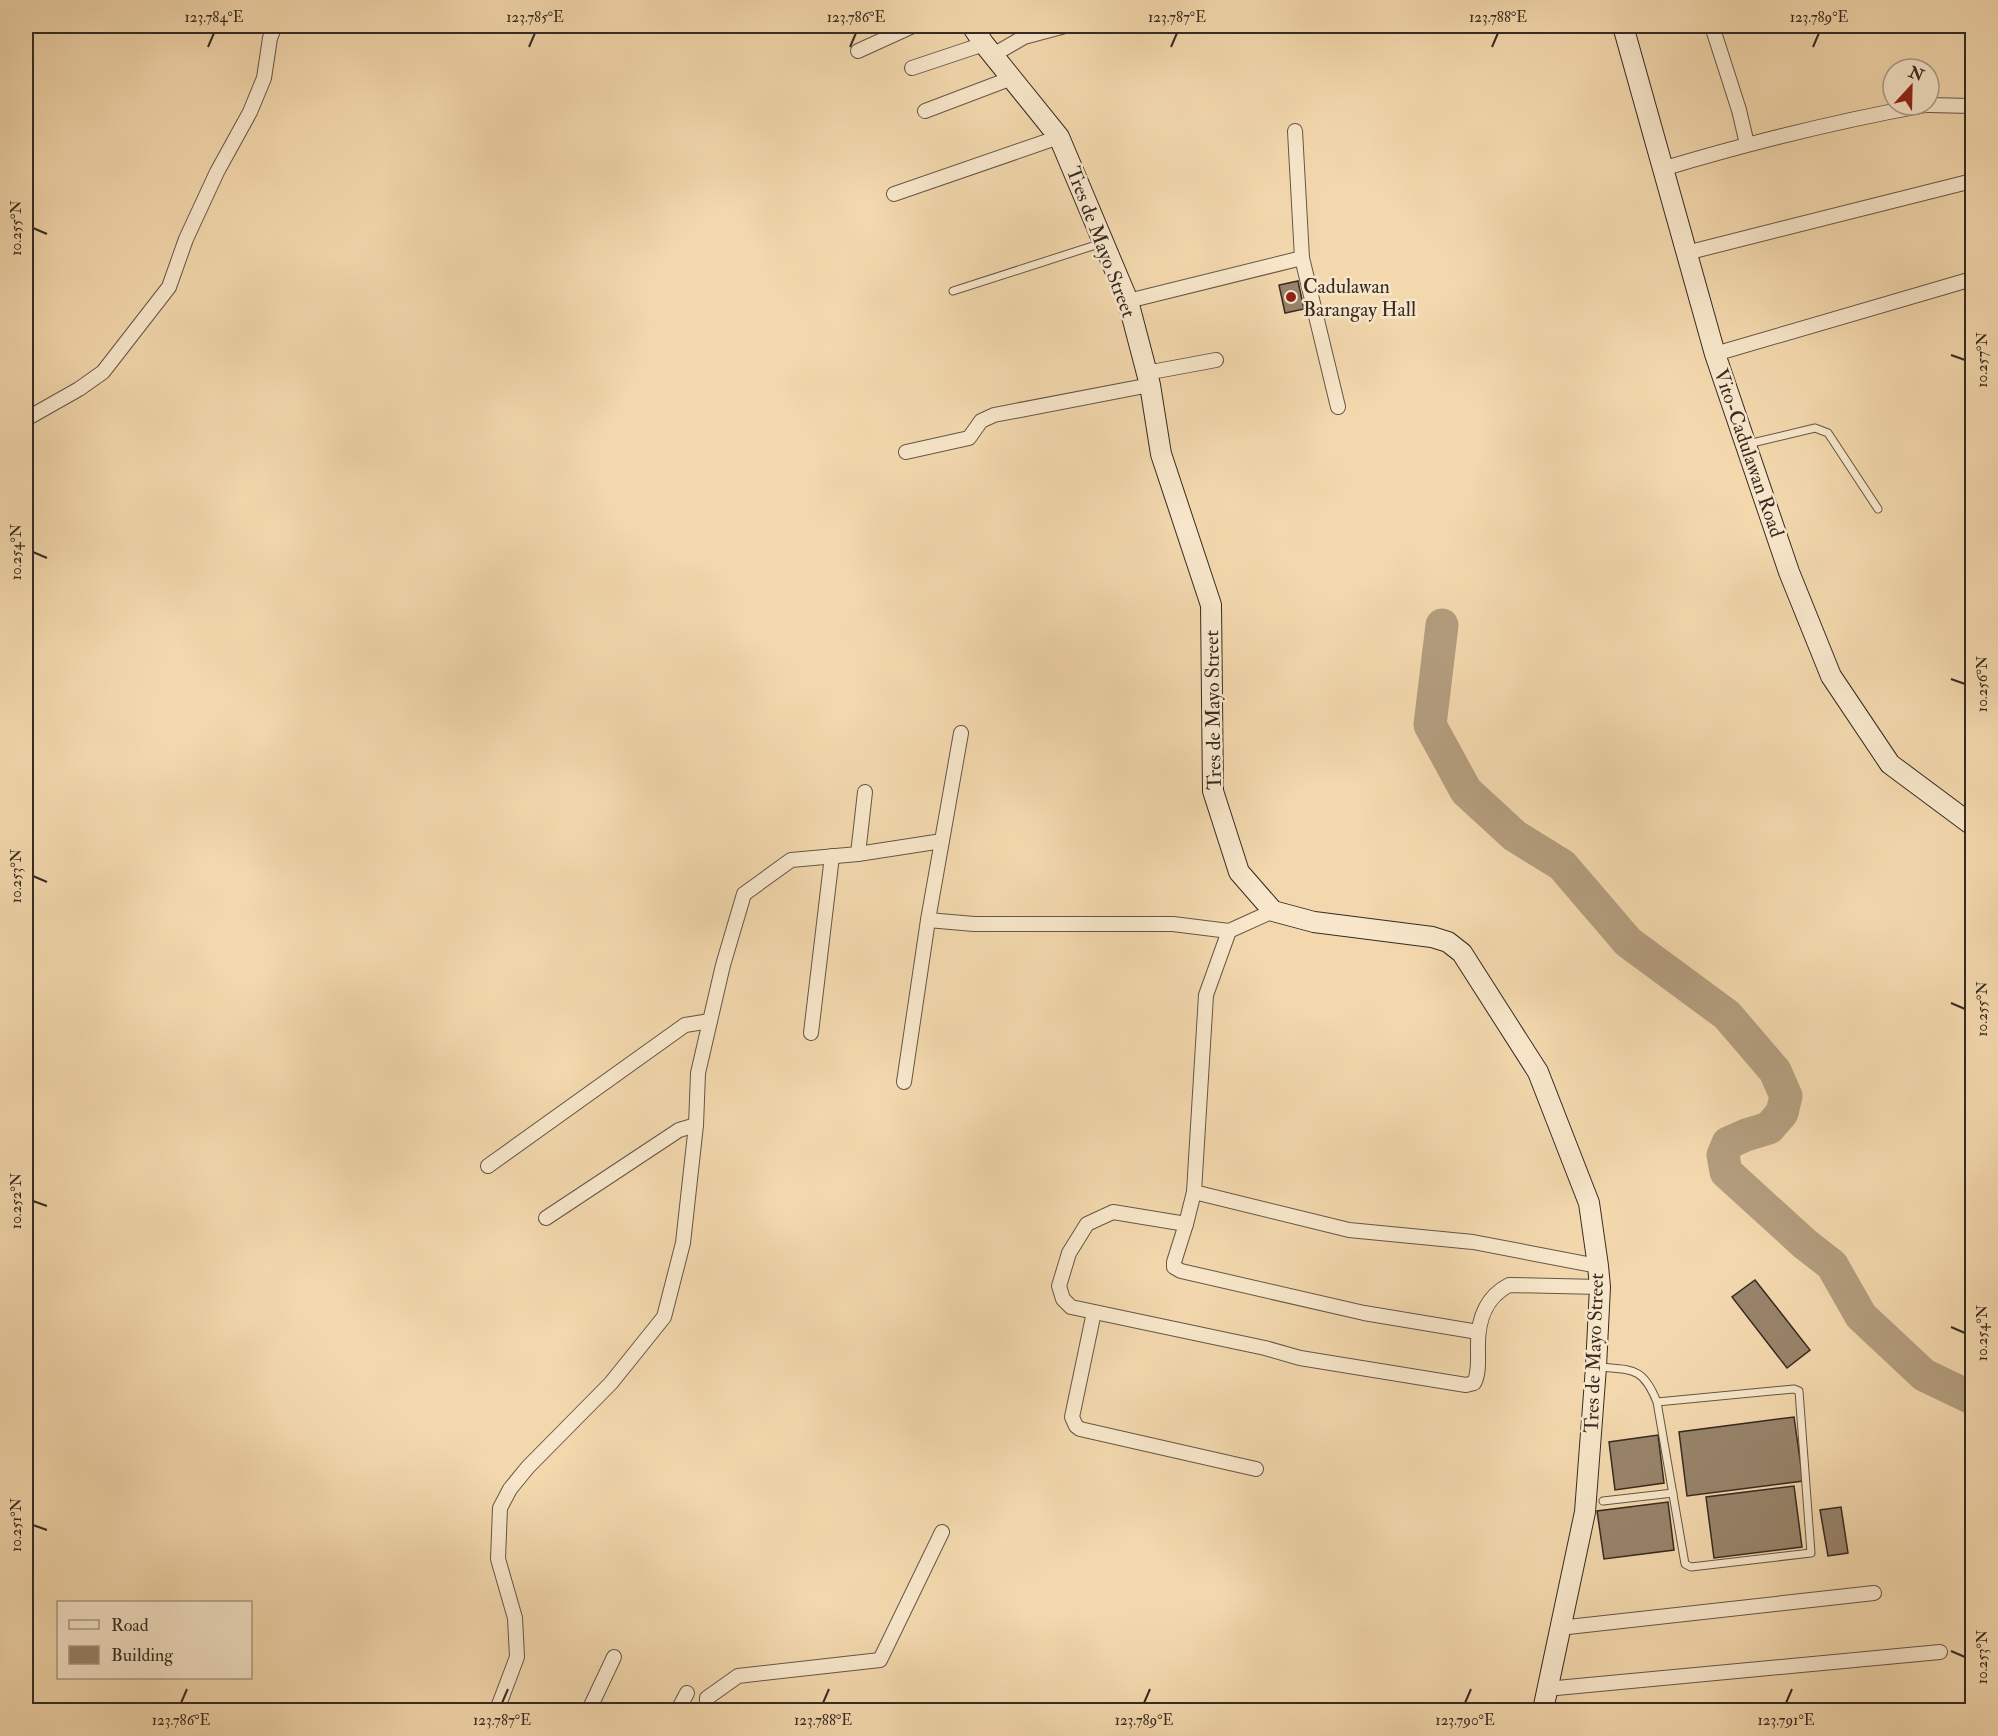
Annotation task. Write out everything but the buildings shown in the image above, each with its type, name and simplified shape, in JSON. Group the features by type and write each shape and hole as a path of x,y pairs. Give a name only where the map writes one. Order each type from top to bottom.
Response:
{"street":[{"path":"26,419 79,389 103,372 169,287 186,239 212,182 250,112 264,78 270,38 275,26"},
{"path":"858,51 913,26"},
{"name":"Tres de Mayo Street","path":"972,26 1059,137 1128,301 1148,379 1161,454 1211,605 1213,791 1239,873 1273,911 1314,922 1432,937 1448,942 1462,952 1538,1072 1589,1203 1600,1287 1585,1512 1543,1710"},
{"path":"912,68 989,49 1053,27 1065,26"},
{"name":"Vito-Cadulawan Road","path":"1623,26 1715,354 1789,572 1831,676 1890,764 1972,825"},
{"path":"1712,26 1739,110 1747,144"},
{"path":"925,111 1012,78"},
{"path":"1941,105 1972,106"},
{"path":"1662,169 1747,144 1881,113"},
{"path":"1295,132 1302,258 1338,407"},
{"path":"894,194 1059,137"},
{"path":"1686,253 1972,181"},
{"path":"1128,301 1302,258"},
{"path":"1715,354 1972,279"},
{"path":"906,452 969,438 981,421 994,415 1148,379 1216,360"},
{"path":"904,1082 928,920 961,733"},
{"path":"858,854 865,792"},
{"path":"497,1710 517,1657 516,1618 498,1559 500,1508 510,1489 528,1467 611,1383 664,1317 683,1244 696,1125 698,1073 723,965 744,894 791,860 858,854 942,841"},
{"path":"811,1033 832,856"},
{"path":"928,920 974,924 1173,924 1229,930 1273,911"},
{"path":"1229,930 1206,995 1194,1192 1174,1267 1181,1271 1364,1313 1478,1332"},
{"path":"488,1166 685,1025 710,1021"},
{"path":"546,1218 680,1130 696,1125"},
{"path":"1194,1192 1349,1230 1473,1242 1598,1266"},
{"path":"1186,1224 1113,1212 1087,1224 1069,1253 1059,1286 1063,1299 1071,1307 1265,1348 1300,1358 1466,1385 1474,1383 1476,1379 1478,1332 1486,1304 1498,1291 1509,1285 1600,1287"},
{"path":"1094,1312 1071,1417 1076,1426 1080,1429 1256,1469"},
{"path":"707,1710 707,1698 738,1676 880,1660 942,1532"},
{"path":"1559,1628 1874,1593"},
{"path":"1546,1689 1940,1652"},
{"path":"589,1710 614,1657"},
{"path":"678,1710 687,1693"}],"lane":[{"path":"953,291 1104,242"},
{"path":"1746,445 1815,428 1823,430 1828,433 1878,510"},
{"path":"1596,1367 1632,1370 1643,1376 1651,1388 1657,1402 1685,1564 1689,1567 1812,1552 1806,1504 1799,1391 1794,1389 1657,1402"},
{"path":"1603,1501 1673,1493"}],"waterway":[{"path":"1442,625 1430,725 1466,791 1515,836 1562,865 1628,942 1727,1015 1775,1071 1786,1096 1782,1113 1769,1128 1728,1143 1723,1155 1726,1172 1805,1244 1832,1265 1861,1316 1924,1375 1972,1398"}],"place":[{"name":"Cadulawan Barangay Hall","path":"1291,297"}]}
